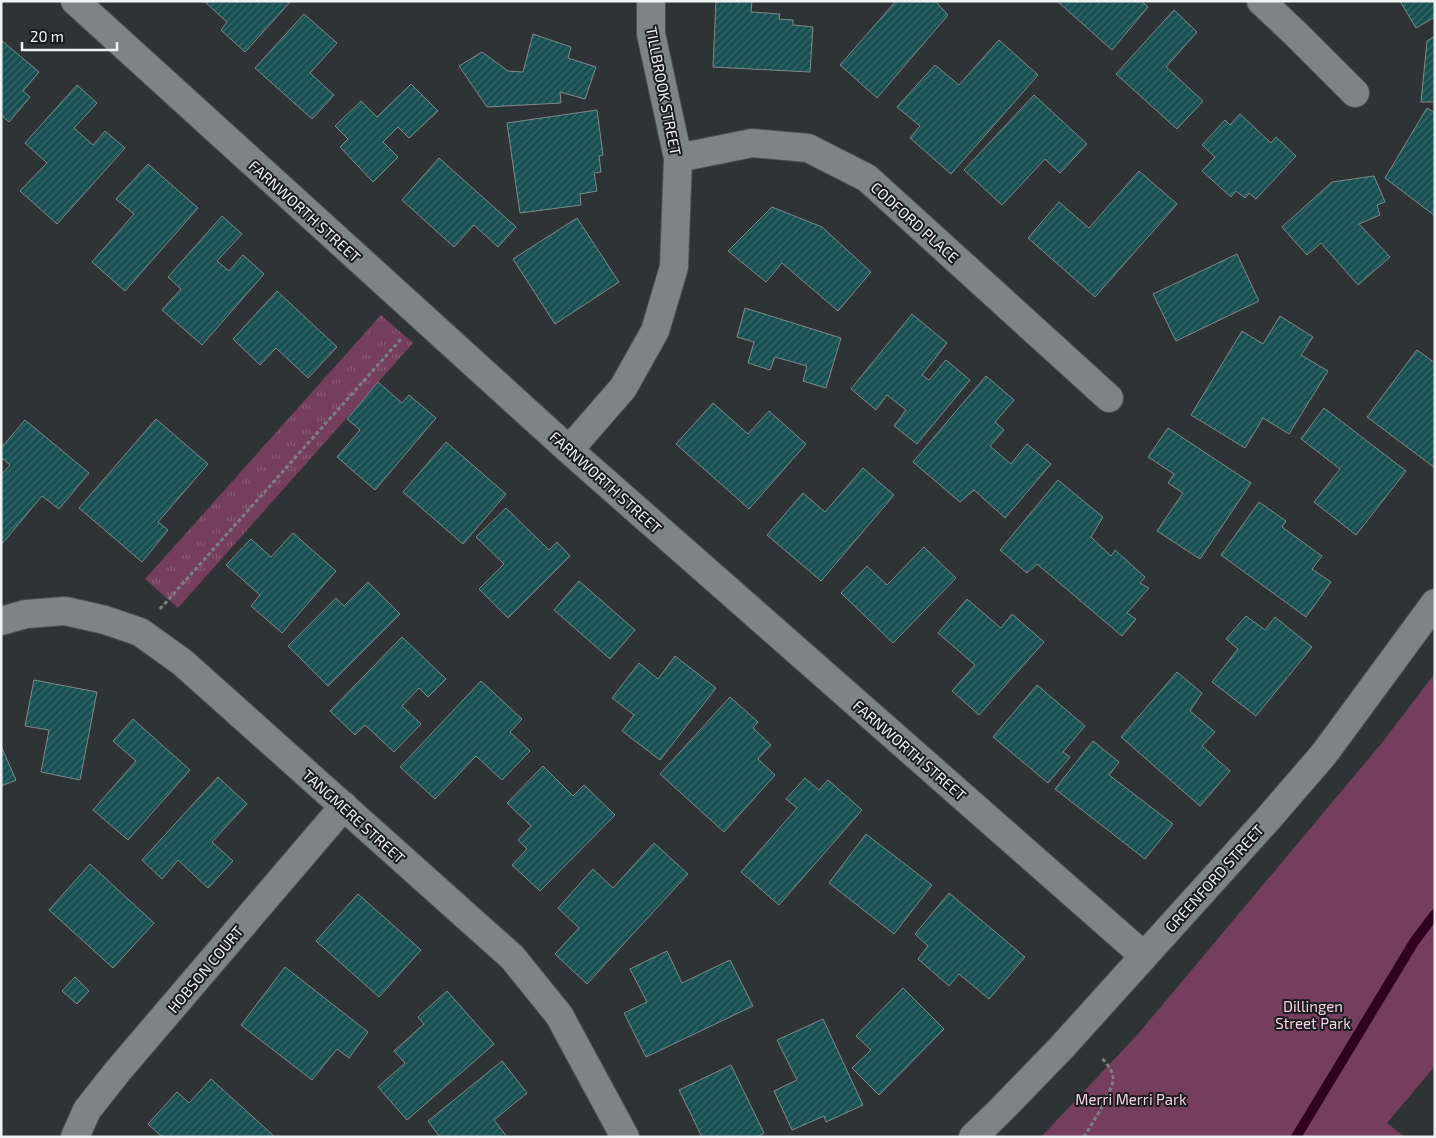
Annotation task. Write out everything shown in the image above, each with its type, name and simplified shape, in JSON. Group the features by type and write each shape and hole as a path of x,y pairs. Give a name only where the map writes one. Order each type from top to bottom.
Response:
{"street":[{"name":"FARNWORTH STREET","path":"74,1 569,450 1144,956"},
{"name":"TILLBROOK STREET","path":"569,450 623,388 655,331 674,266 678,158 651,34 651,1"},
{"path":"1260,1 1355,92"},
{"name":"CODFORD PLACE","path":"678,158 752,143 808,148 867,178 1109,398"},
{"name":"GREENFORD STREET","path":"973,1137 1062,1047 1267,820 1324,754 1435,603"},
{"name":"TANGMERE STREET","path":"1,620 26,614 65,611 105,620 140,632 182,662 512,957 559,1015 625,1137"},
{"name":"HOBSON COURT","path":"75,1137 87,1110 117,1072 344,806"}],"path":[{"path":"140,632 421,316"},
{"path":"1084,1137 1110,1092 1114,1078 1109,1066 1101,1057"}],"green space":[{"path":"381,315 413,343 178,608 145,579"},
{"name":"Dillingen Street Park","path":"1435,673 1435,1066 1387,1123 1405,1137 1041,1137 1138,1034 1381,744"}],"building":[{"path":"204,1 291,1 245,52 221,30 227,22"},
{"path":"716,1 752,1 751,12 780,14 779,19 793,20 793,25 813,27 810,72 713,67"},
{"path":"896,1 935,1 948,15 877,98 840,65"},
{"path":"1057,1 1141,1 1148,7 1112,50"},
{"path":"1400,1 1435,1 1435,17 1416,28"},
{"path":"1174,10 1197,32 1166,67 1203,101 1177,129 1116,74"},
{"path":"304,14 337,43 310,73 334,95 312,119 255,68"},
{"path":"533,34 571,47 568,58 596,67 585,99 560,92 561,103 487,107 459,66 482,52 508,71 523,72"},
{"path":"1435,36 1435,102 1421,102 1427,41"},
{"path":"1,40 39,72 23,91 30,97 9,122 1,115"},
{"path":"999,40 1038,75 951,174 910,138 920,126 897,107 935,65 959,85"},
{"path":"411,84 438,111 409,138 398,127 383,142 398,157 373,182 340,147 348,139 335,126 361,101 377,117"},
{"path":"77,85 97,103 74,128 93,145 105,131 125,148 57,224 20,191 47,163 25,143"},
{"path":"1034,95 1087,144 1060,173 1045,159 1002,205 964,170"},
{"path":"1427,108 1435,113 1435,216 1385,178"},
{"path":"597,110 603,155 599,156 601,172 594,173 597,191 580,194 581,205 520,213 507,123"},
{"path":"1240,114 1271,143 1276,137 1296,156 1256,199 1249,193 1245,198 1236,191 1231,197 1202,171 1215,157 1202,145 1225,120 1230,125"},
{"path":"439,158 516,227 498,247 474,225 454,247 402,200"},
{"path":"148,164 198,208 125,291 92,262 134,214 116,199"},
{"path":"1139,171 1177,204 1095,297 1028,238 1059,202 1089,228"},
{"path":"1374,176 1385,202 1377,205 1380,215 1359,224 1390,257 1358,285 1321,243 1307,255 1282,227 1332,182"},
{"path":"772,207 822,227 871,272 838,311 782,263 766,282 728,251"},
{"path":"222,216 242,234 217,261 229,271 243,255 264,274 202,345 162,310 181,289 168,277"},
{"path":"577,218 619,282 555,324 513,259"},
{"path":"1237,254 1259,301 1176,341 1153,294"},
{"path":"277,291 337,347 308,378 276,348 260,365 233,339"},
{"path":"745,308 841,338 826,388 803,381 807,366 775,357 770,370 748,363 754,342 737,337"},
{"path":"912,314 947,343 922,375 929,380 946,360 970,380 917,444 894,426 906,410 887,395 876,410 851,389"},
{"path":"1280,316 1313,337 1301,355 1328,371 1289,434 1263,418 1245,448 1191,415 1242,331 1263,344"},
{"path":"1417,350 1435,363 1435,468 1367,417"},
{"path":"986,376 1014,400 995,422 1004,430 990,446 1011,464 1027,444 1051,464 1005,518 974,490 960,502 913,462"},
{"path":"378,382 402,403 409,395 436,418 375,490 337,457 360,430 347,419"},
{"path":"713,403 748,434 769,411 806,444 749,509 676,444"},
{"path":"1324,408 1406,471 1356,535 1314,502 1340,469 1301,439"},
{"path":"156,419 208,464 158,522 168,530 142,562 79,508"},
{"path":"25,420 89,473 59,509 42,496 1,545 1,475 10,465 1,457 1,448"},
{"path":"1168,428 1251,483 1200,559 1157,531 1183,493 1168,483 1174,474 1148,457"},
{"path":"446,442 506,494 463,544 403,492"},
{"path":"863,468 894,495 821,581 767,535 803,493 825,512"},
{"path":"1058,480 1103,517 1091,537 1111,556 1115,550 1145,577 1140,583 1149,588 1127,613 1136,619 1122,636 1037,564 1027,573 1000,550"},
{"path":"1259,502 1286,521 1282,527 1322,556 1312,569 1331,582 1306,617 1221,555"},
{"path":"506,508 549,550 557,542 570,556 508,618 479,589 504,564 476,537"},
{"path":"293,533 336,571 282,633 251,606 260,595 226,565 251,539 271,557"},
{"path":"924,547 956,578 893,643 841,593 867,566 887,585"},
{"path":"579,581 635,630 610,659 554,610"},
{"path":"368,582 400,614 328,686 288,646 336,598 344,606"},
{"path":"967,599 1001,628 1012,614 1044,642 979,715 952,691 975,665 938,633"},
{"path":"1246,616 1265,630 1275,617 1312,647 1256,716 1212,682 1238,649 1226,639"},
{"path":"402,637 446,679 428,697 419,688 402,706 421,724 394,752 365,725 355,735 330,711"},
{"path":"675,656 716,688 660,760 622,731 634,715 612,698 639,663 658,679"},
{"path":"1177,672 1202,693 1190,711 1215,732 1202,746 1230,771 1200,806 1121,737"},
{"path":"34,680 97,692 80,780 41,772 49,730 25,726"},
{"path":"481,681 522,719 510,732 530,751 502,780 476,756 435,799 400,767"},
{"path":"1037,685 1085,726 1063,752 1070,757 1048,783 993,737"},
{"path":"730,697 758,722 753,728 771,745 758,759 775,775 724,832 660,774"},
{"path":"133,719 190,770 128,840 93,810 136,761 113,741"},
{"path":"1093,741 1119,762 1109,775 1173,824 1145,859 1055,789"},
{"path":"1,746 16,780 1,786"},
{"path":"543,766 573,796 584,785 615,815 540,891 512,865 527,849 518,840 531,826 507,803"},
{"path":"218,777 247,804 212,842 233,861 208,888 178,860 162,879 142,860"},
{"path":"805,778 819,790 828,780 862,810 779,905 741,872 797,808 786,799"},
{"path":"866,834 932,885 894,934 829,883"},
{"path":"654,843 688,874 587,984 555,954 579,928 558,908 593,869 613,888"},
{"path":"90,864 154,923 113,968 49,910"},
{"path":"949,893 1025,957 989,999 959,974 949,986 918,959 928,946 915,934"},
{"path":"358,894 421,950 379,997 316,941"},
{"path":"667,951 682,983 730,960 753,1006 646,1057 624,1013 647,1002 630,969"},
{"path":"285,967 368,1032 349,1058 337,1049 312,1080 241,1025"},
{"path":"75,977 89,991 77,1004 62,991"},
{"path":"903,988 944,1029 879,1095 852,1068 871,1050 856,1036"},
{"path":"447,991 494,1044 407,1120 378,1087 405,1063 394,1051 424,1024 418,1017"},
{"path":"823,1019 863,1105 826,1122 824,1116 792,1130 774,1091 797,1080 777,1040"},
{"path":"502,1061 527,1093 494,1120 507,1137 440,1137 428,1121"},
{"path":"731,1065 764,1133 757,1137 702,1137 679,1090"},
{"path":"211,1079 275,1137 162,1137 148,1124 177,1092 189,1103"}],"waterway":[{"path":"1296,1137 1414,942 1435,914"}],"park label":[{"name":"Merri Merri Park","path":"1131,1099"}]}
